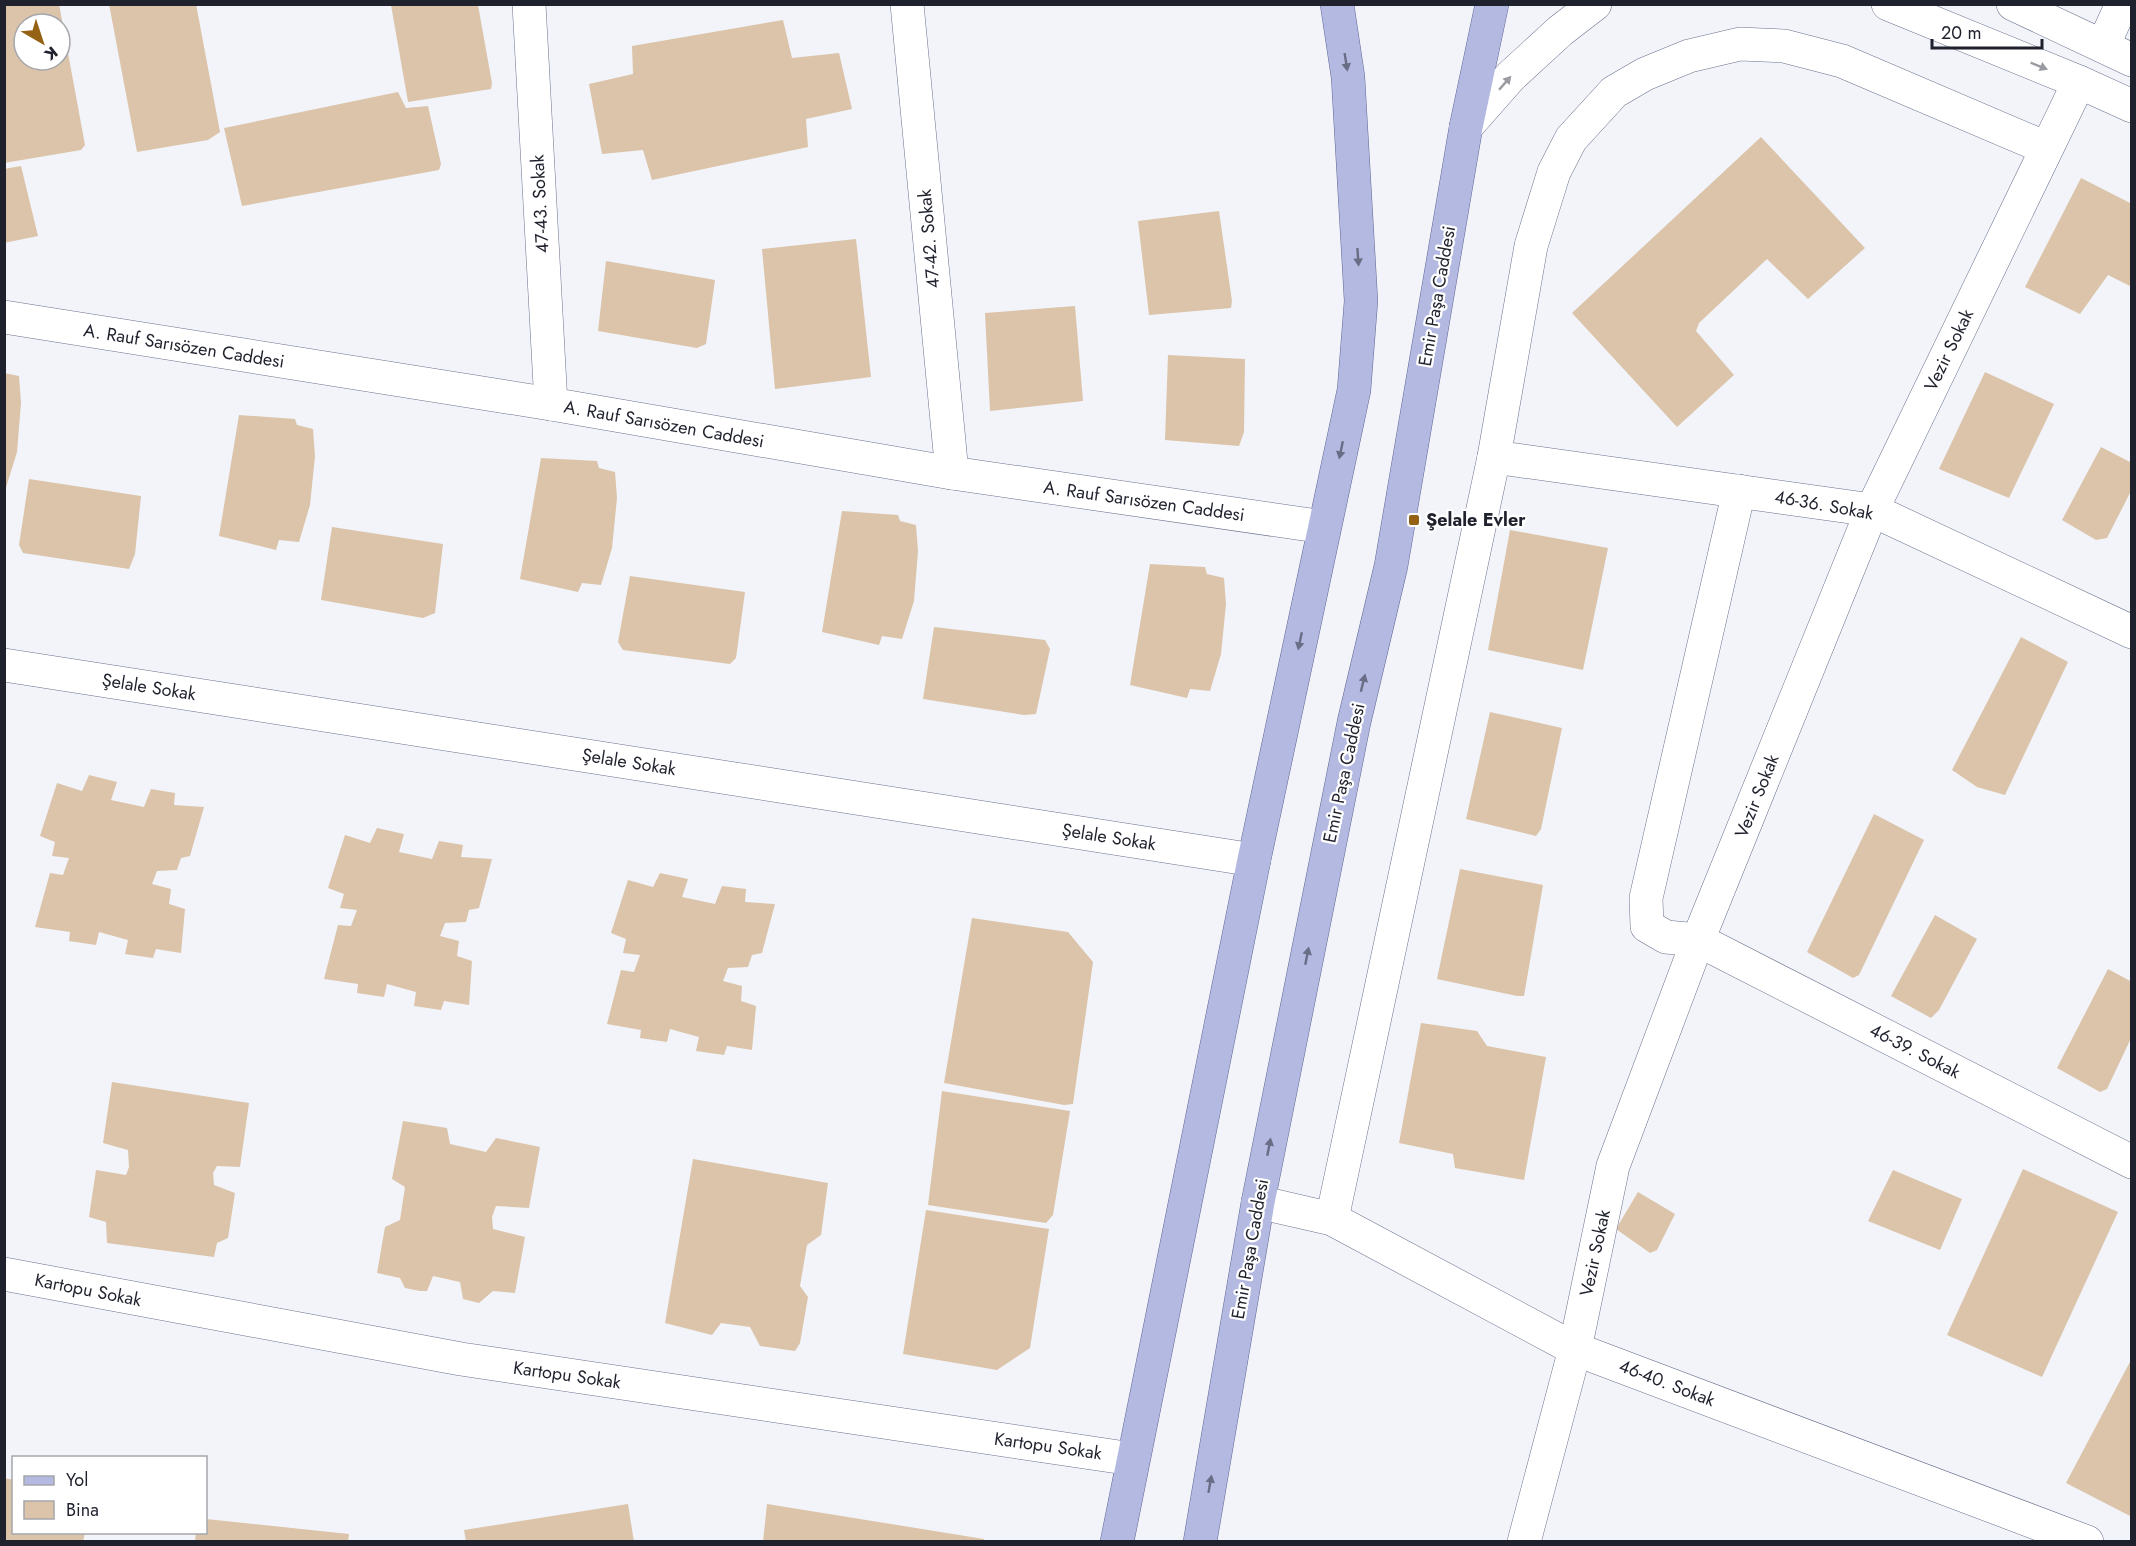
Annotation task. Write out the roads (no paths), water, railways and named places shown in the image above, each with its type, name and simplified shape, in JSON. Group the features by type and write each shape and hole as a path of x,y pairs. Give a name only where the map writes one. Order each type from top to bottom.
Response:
{"main road":[{"path":"1117,1542 1254,860 1354,390 1361,301 1348,77 1337,4"},
{"name":"Emir Paşa Caddesi","path":"1200,1542 1258,1202 1353,722 1391,566 1466,127 1492,4"}],"street":[{"name":"47-43. Sokak","path":"529,4 551,404"},
{"name":"47-42. Sokak","path":"907,4 952,473"},
{"path":"1466,127 1511,76 1560,31 1595,4"},
{"path":"1888,4 2132,106"},
{"path":"2013,4 2117,53 2122,4"},
{"path":"1332,1219 1494,457 1532,246 1554,172 1571,140 1614,92 1646,74 1689,56 1740,44 1784,46 1842,61 2046,148"},
{"name":"Vezir Sokak","path":"1524,1542 1575,1348 1613,1166 1698,940 1872,510 2079,82"},
{"name":"A. Rauf Sarısözen Caddesi","path":"4,317 551,404 952,473 1324,526"},
{"name":"46-36. Sokak","path":"1494,457 1872,510 2132,632"},
{"path":"1698,940 1666,937 1647,926 1646,898 1739,491"},
{"name":"Şelale Sokak","path":"4,665 1254,860"},
{"name":"46-39. Sokak","path":"1698,940 2132,1162"},
{"name":"46-40. Sokak","path":"1258,1202 1332,1219 1575,1348 2087,1542"},
{"name":"Kartopu Sokak","path":"4,1274 461,1359 1132,1459"}],"place":[{"name":"Şelale Evler","path":"1414,520"}]}
